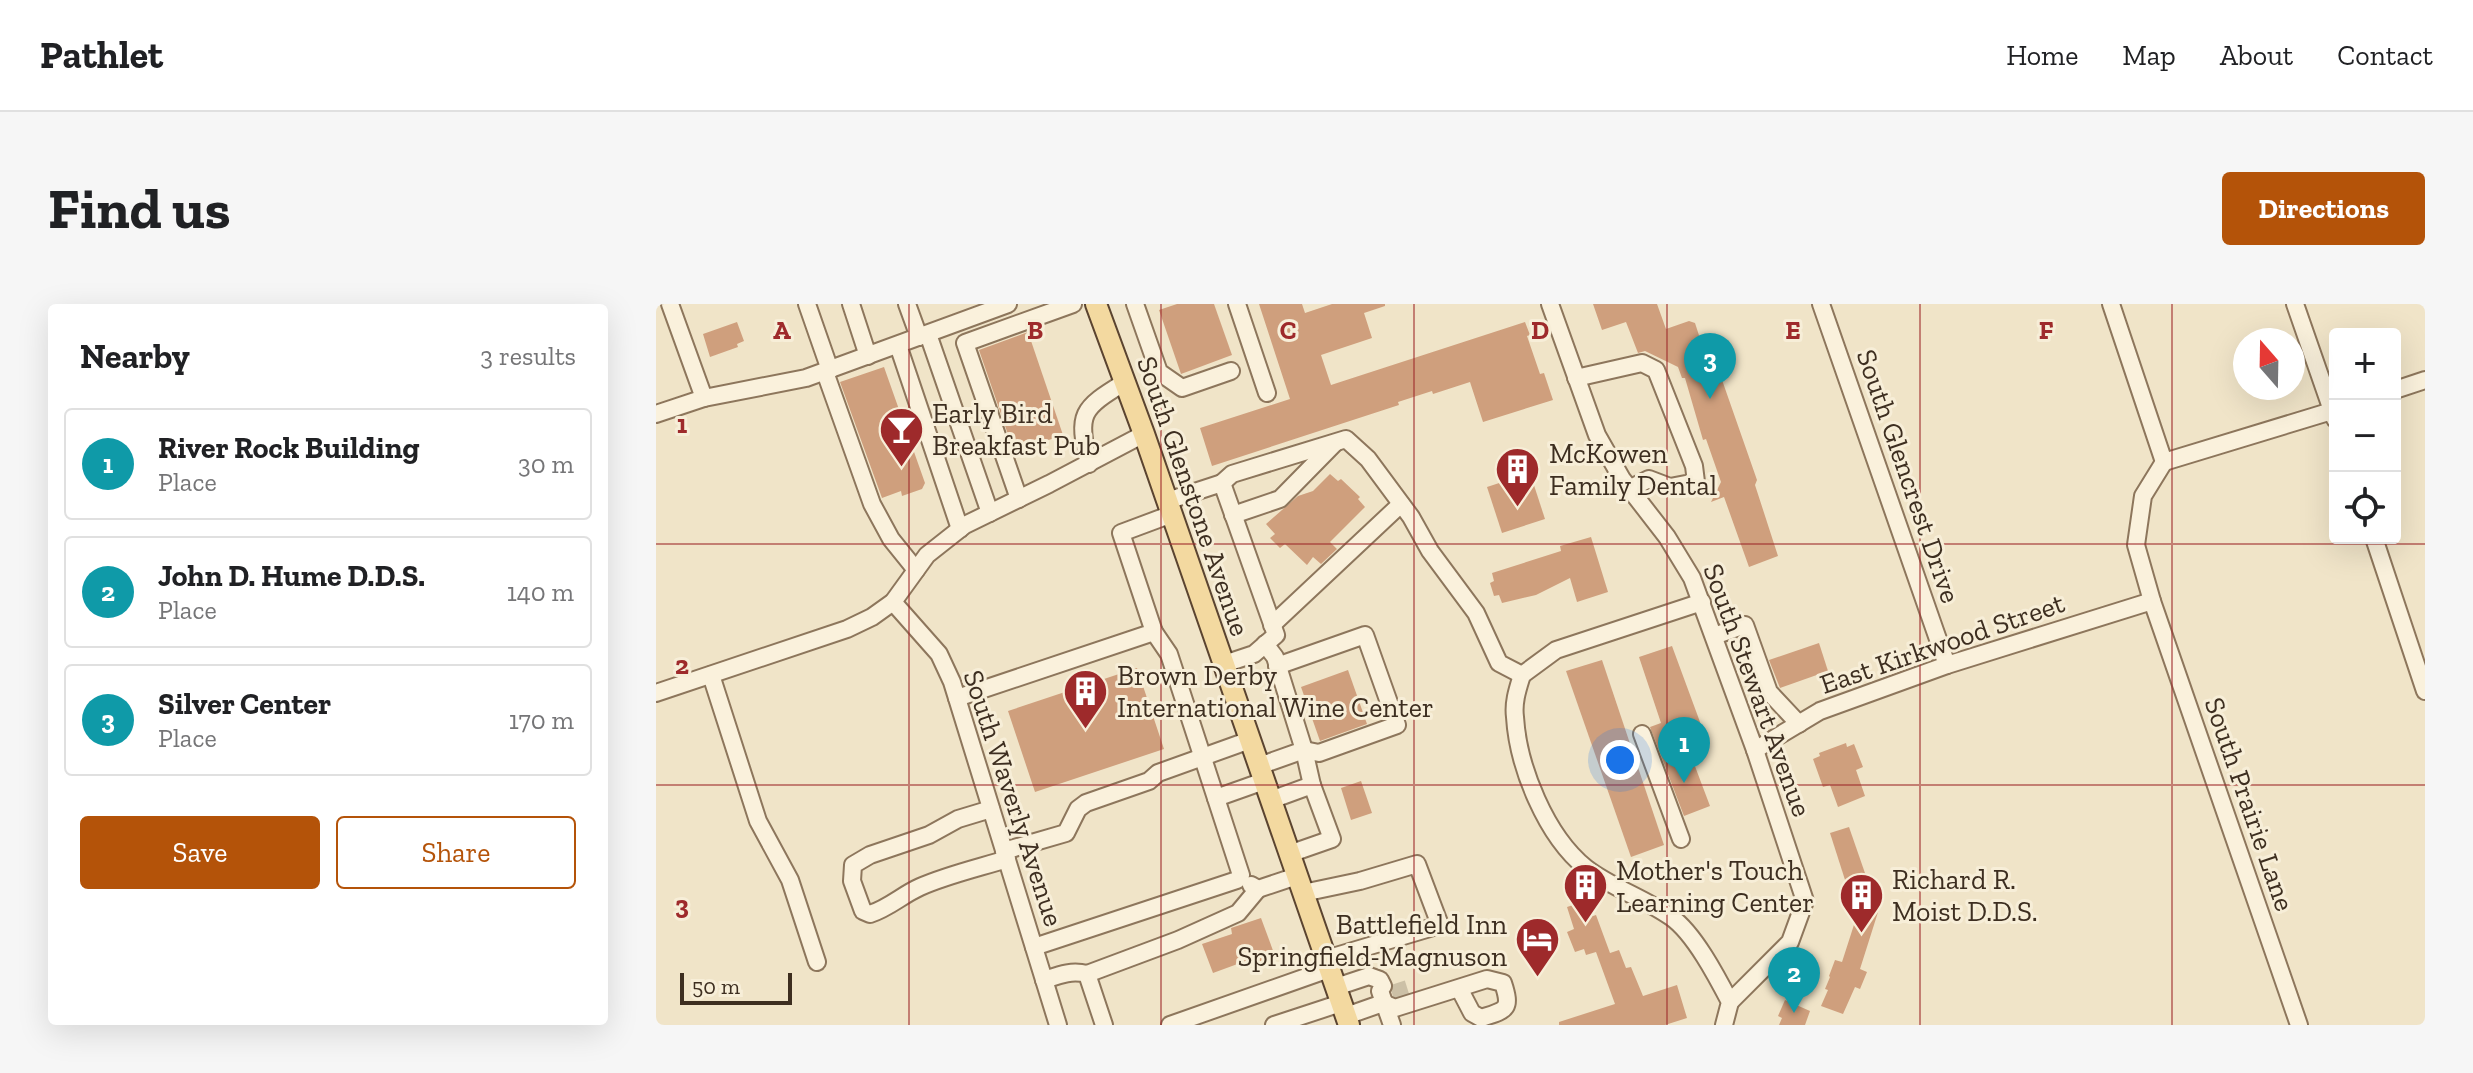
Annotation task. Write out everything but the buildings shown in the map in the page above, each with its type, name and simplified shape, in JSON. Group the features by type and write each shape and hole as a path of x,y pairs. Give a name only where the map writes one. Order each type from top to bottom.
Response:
{"main road":[{"name":"South Glenstone Avenue","path":"1096,304 1338,993"}],"street":[{"path":"670,304 704,398"},
{"path":"807,304 872,504 891,539 916,570"},
{"path":"851,304 868,356"},
{"path":"907,304 924,336 990,513"},
{"path":"656,414 704,398 806,378 1008,304"},
{"path":"1019,499 965,343 1073,304"},
{"path":"1237,304 1267,393"},
{"name":"South Stewart Avenue","path":"1550,304 1597,435 1629,489 1681,558 1702,602 1805,901 1790,942 1730,1002"},
{"name":"South Glencrest Drive","path":"1821,304 1947,665"},
{"path":"2111,304 2164,462 2329,414"},
{"path":"2295,304 2329,400"},
{"path":"1139,305 1159,372 1182,388 1231,371"},
{"path":"898,345 960,529"},
{"path":"1576,378 1642,363 1656,370 1694,466 1696,482 1670,487 1649,479 1629,489"},
{"path":"2401,388 2425,380"},
{"path":"1089,464 1083,437 1087,409 1125,382"},
{"path":"656,693 847,629 872,617 893,602 927,555 960,529 1144,434"},
{"path":"1239,878 1241,875 1169,654 1154,632 1121,533 1222,483 1232,474 1346,439 1368,459 1476,613 1499,663 1522,675"},
{"path":"1233,515 1280,499 1336,442"},
{"name":"South Prairie Lane","path":"2164,462 2143,496 2136,545 2152,601 2299,1025"},
{"path":"1222,483 1276,635 1254,654 1224,664"},
{"path":"1272,625 1401,504"},
{"path":"2376,544 2425,691"},
{"name":"East Kirkwood Street","path":"1755,750 1820,711 1947,665 2152,601"},
{"name":"South Waverly Avenue","path":"893,602 939,654 957,698 1058,1025"},
{"path":"1702,602 1556,650 1522,675 1514,714 1519,746 1542,809 1557,839 1571,856 1590,871 1673,918 1708,962 1730,1002 1724,1025"},
{"path":"1714,636 1745,625 1769,692 1799,724"},
{"path":"957,698 1154,632"},
{"path":"1277,666 1365,635 1397,725 1319,753 1304,750"},
{"path":"1265,644 1275,657 1312,785 1332,839 1289,854"},
{"path":"711,675 758,821 790,880 817,962"},
{"path":"1642,734 1681,839"},
{"path":"991,809 958,819 929,835 870,855 853,865 852,881 863,911 870,914 886,909 901,896 923,885 1066,833 1078,809 1086,803 1250,740"},
{"path":"1216,798 1265,782 1304,750"},
{"path":"1265,782 1312,785"},
{"path":"1034,947 1239,878 1258,889 1300,884 1347,884 1417,864 1440,925 1397,940 1381,941 1338,993"},
{"path":"1044,980 1077,972 1087,974 1178,940 1238,913 1258,889"},
{"path":"1087,974 1104,1025"},
{"path":"1274,1025 1300,1016 1369,976 1380,980 1383,986 1380,991 1395,1008 1459,988"},
{"path":"1414,986 1435,995"},
{"path":"1170,1025 1338,993 1388,998"},
{"path":"1388,998 1392,1025"}],"tunnel":[{"path":"1392,993 1414,986"}],"place":[{"name":"Silver Center","path":"1710,399"},
{"name":"Early Bird Breakfast Pub","path":"901,468"},
{"name":"McKowen Family Dental","path":"1518,508"},
{"name":"Brown Derby International Wine Center","path":"1086,730"},
{"name":"River Rock Building","path":"1684,783"},
{"name":"Mother's Touch Learning Center","path":"1585,925"},
{"name":"Richard R. Moist D.D.S.","path":"1861,934"},
{"name":"Battlefield Inn Springfield-Magnuson","path":"1538,979"},
{"name":"John D. Hume D.D.S.","path":"1794,1013"}]}
